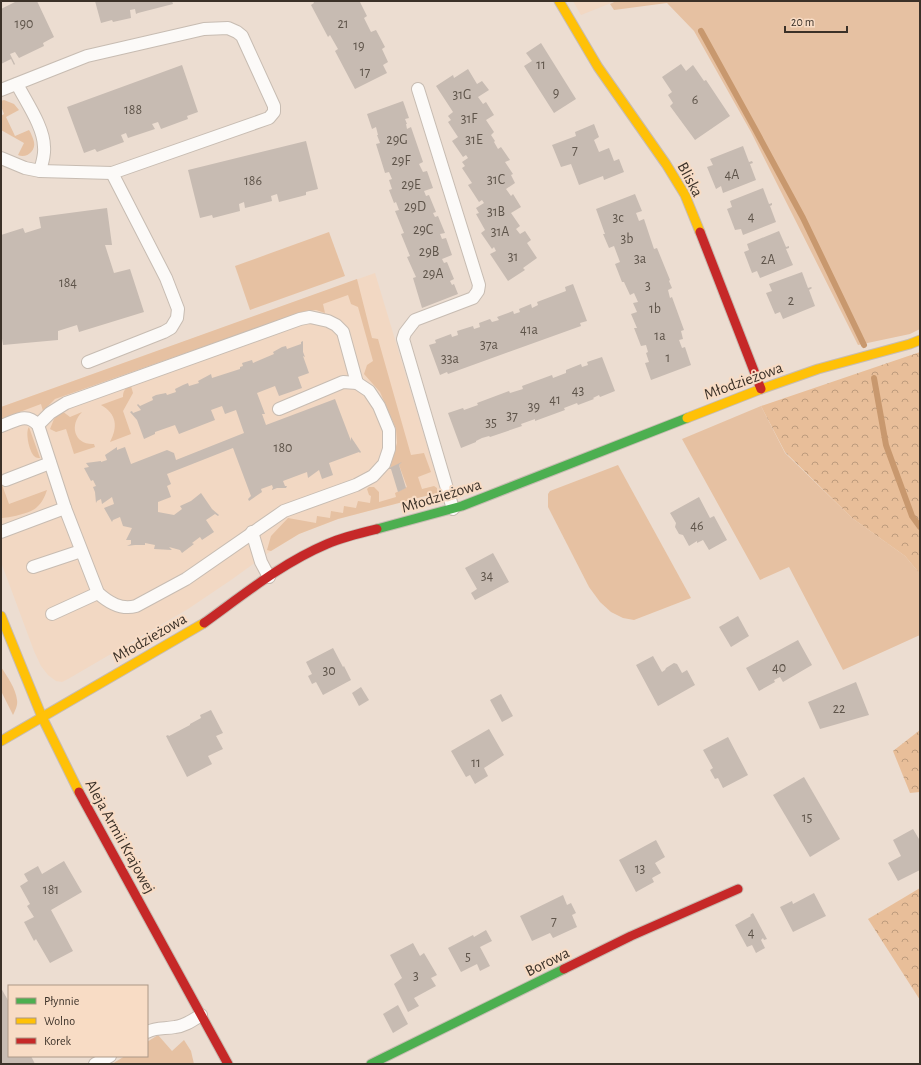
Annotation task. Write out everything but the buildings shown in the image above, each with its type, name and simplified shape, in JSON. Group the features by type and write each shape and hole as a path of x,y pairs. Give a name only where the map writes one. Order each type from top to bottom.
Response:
{"street":[{"name":"Bliska","path":"559,1 598,67 666,164 685,195 761,389"},
{"name":"Młodzieżowa","path":"1,741 204,623 269,577 304,555 328,543 453,509 530,481 709,408 761,389 818,369 920,340"},
{"name":"Aleja Armii Krajowej","path":"1,616 42,717 74,782 228,1064"},
{"name":"Borowa","path":"371,1064 631,936 738,889"}],"lane":[{"path":"1,90 87,56 204,29 228,28 242,36 274,106 274,112 269,118 112,173 40,171 25,168 1,158"},
{"path":"17,84 42,132 44,158 40,171"},
{"path":"418,89 478,285 478,291 473,298 415,320 405,333 403,339 453,509"},
{"path":"88,362 164,332 171,328 177,318 178,309 166,278 112,173"},
{"path":"38,425 50,413 66,402 300,319 310,317 328,321 336,325 342,332 357,384"},
{"path":"1,426 24,418 32,419 38,425 65,508 98,593 107,601 128,608 136,606 186,579 284,511 356,485 373,476 384,464 389,449 389,430 379,406 369,391 357,384 343,382 279,409"},
{"path":"6,480 50,463"},
{"path":"1,532 65,508"},
{"path":"252,532 261,562 269,577"},
{"path":"32,567 81,551"},
{"path":"52,614 98,593"},
{"path":"148,1032 160,1027 174,1028 185,1025 201,1015"},
{"path":"95,1064 108,1057"}],"shaded area":[{"path":"573,1 616,1 581,15"},
{"path":"616,1 920,1 920,329 910,334 858,345 751,132 694,31 667,3 614,10 610,4"},
{"path":"4,100 14,104 19,110 6,117 15,136 29,130 32,136 34,145 32,151 27,155 18,155 24,143 1,130 1,116 4,114 1,101"},
{"path":"329,232 345,276 250,310 235,266"},
{"path":"375,273 441,492 338,519 299,534 271,551 188,609 68,679 62,682 56,681 48,675 41,666 34,651 1,562 1,407"},
{"path":"357,279 372,338 378,339 411,455 424,453 431,472 418,477 422,489 434,486 437,488 437,493 338,519 299,534 271,551 267,550 271,536 288,518 316,523 317,516 330,518 331,511 343,513 344,506 356,508 358,501 370,503 371,496 369,495 367,489 369,487 374,487 379,492 379,502 396,497 395,493 407,487 399,465 401,463 390,468 397,443 396,429 380,392 364,374 367,365 373,361 358,307 351,304 348,295 323,304 325,313 316,310 305,311 55,399 43,411 41,404 1,419 1,407"},
{"path":"131,386 133,393 123,411 131,434 110,442 115,426 114,421 110,412 101,405 123,397 125,390"},
{"path":"761,406 785,453 852,518 905,556 920,574 920,635 843,670 789,567 760,580 682,439"},
{"path":"62,411 70,417 82,412 76,423 76,433 78,438 82,441 94,444 95,447 74,454 66,429 56,432 50,429 54,419"},
{"path":"29,427 40,458 35,457 32,454 27,433"},
{"path":"618,465 691,598 634,620 623,618 611,612 600,602 589,587 548,507 548,494 550,491"},
{"path":"1,482 9,504 47,490 42,501 34,509 20,515 1,518"},
{"path":"1,667 15,691 17,704 13,715 1,691"},
{"path":"158,1035 172,1051 184,1040 191,1051 194,1064 112,1064 123,1057 148,1057 148,1041"}],"green space":[{"path":"920,352 920,574 905,556 852,518 785,452 761,406"},
{"path":"920,730 920,792 910,793 893,751"},
{"path":"920,888 920,1000 868,919"}],"waterway":[{"path":"701,31 803,218 864,345"},
{"path":"874,378 886,445 912,516 920,527"}],"traffic: fast":[{"path":"377,529 462,506 687,418"},
{"path":"371,1064 564,969"}],"traffic: slow":[{"path":"559,1 598,67 666,164 685,195 700,232"},
{"path":"687,418 761,389 818,369 920,340"},
{"path":"1,616 42,717 79,792"},
{"path":"1,741 204,623"}],"traffic: jam":[{"path":"700,232 761,389"},
{"path":"204,623 263,580 294,560 333,542 352,535 377,529"},
{"path":"79,792 228,1064"},
{"path":"564,969 631,936 738,889"}]}
